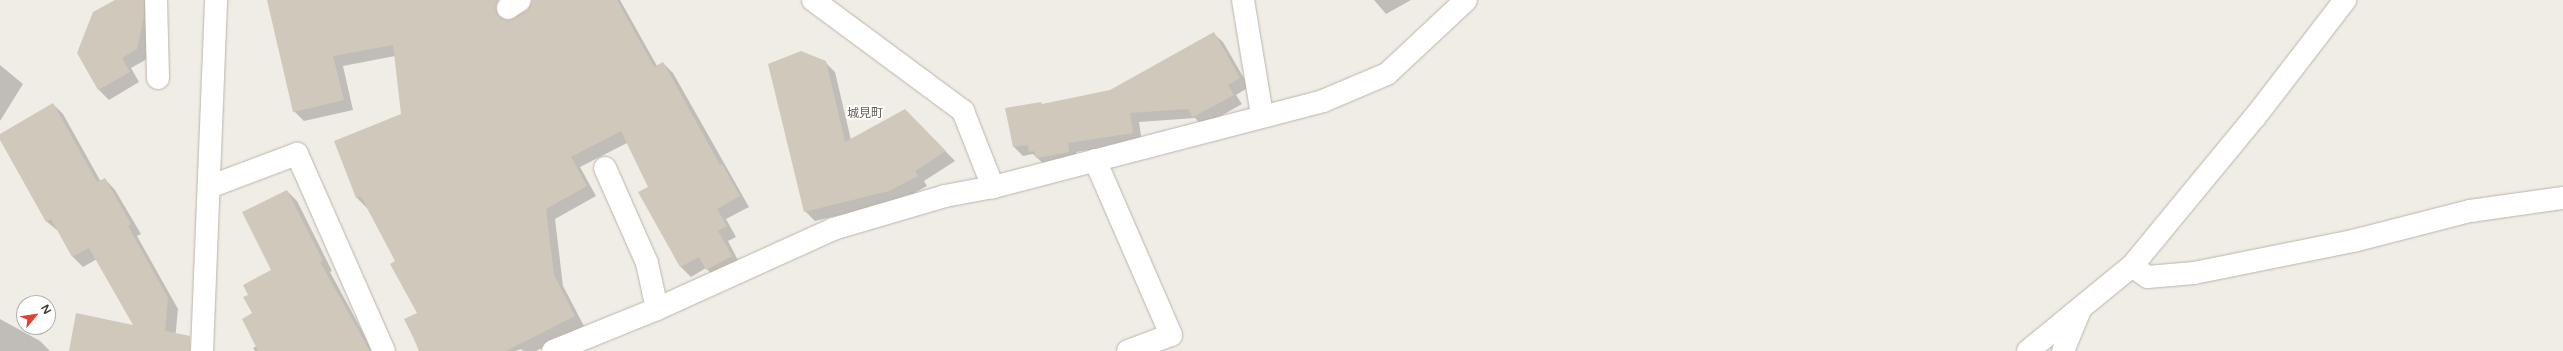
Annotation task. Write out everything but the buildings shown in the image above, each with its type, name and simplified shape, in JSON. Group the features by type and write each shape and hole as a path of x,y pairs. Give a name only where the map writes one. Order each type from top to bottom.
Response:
{"street":[{"path":"156,0 158,78"},
{"path":"202,351 216,0"},
{"path":"813,0 963,111 992,187"},
{"path":"1243,0 1262,115"},
{"path":"553,351 657,309 833,229 945,196 992,187 1262,115 1323,101 1387,74 1466,0"},
{"path":"2028,351 2132,266 2256,117 2345,0"},
{"path":"209,187 297,154 384,351"},
{"path":"1095,160 1171,335 1128,351"},
{"path":"604,168 647,263 657,309"},
{"path":"2132,266 2148,277 2194,273 2353,241 2470,211 2563,198"},
{"path":"2063,351 2081,309"}],"district":[{"name":"城見町","path":"865,114"}]}
